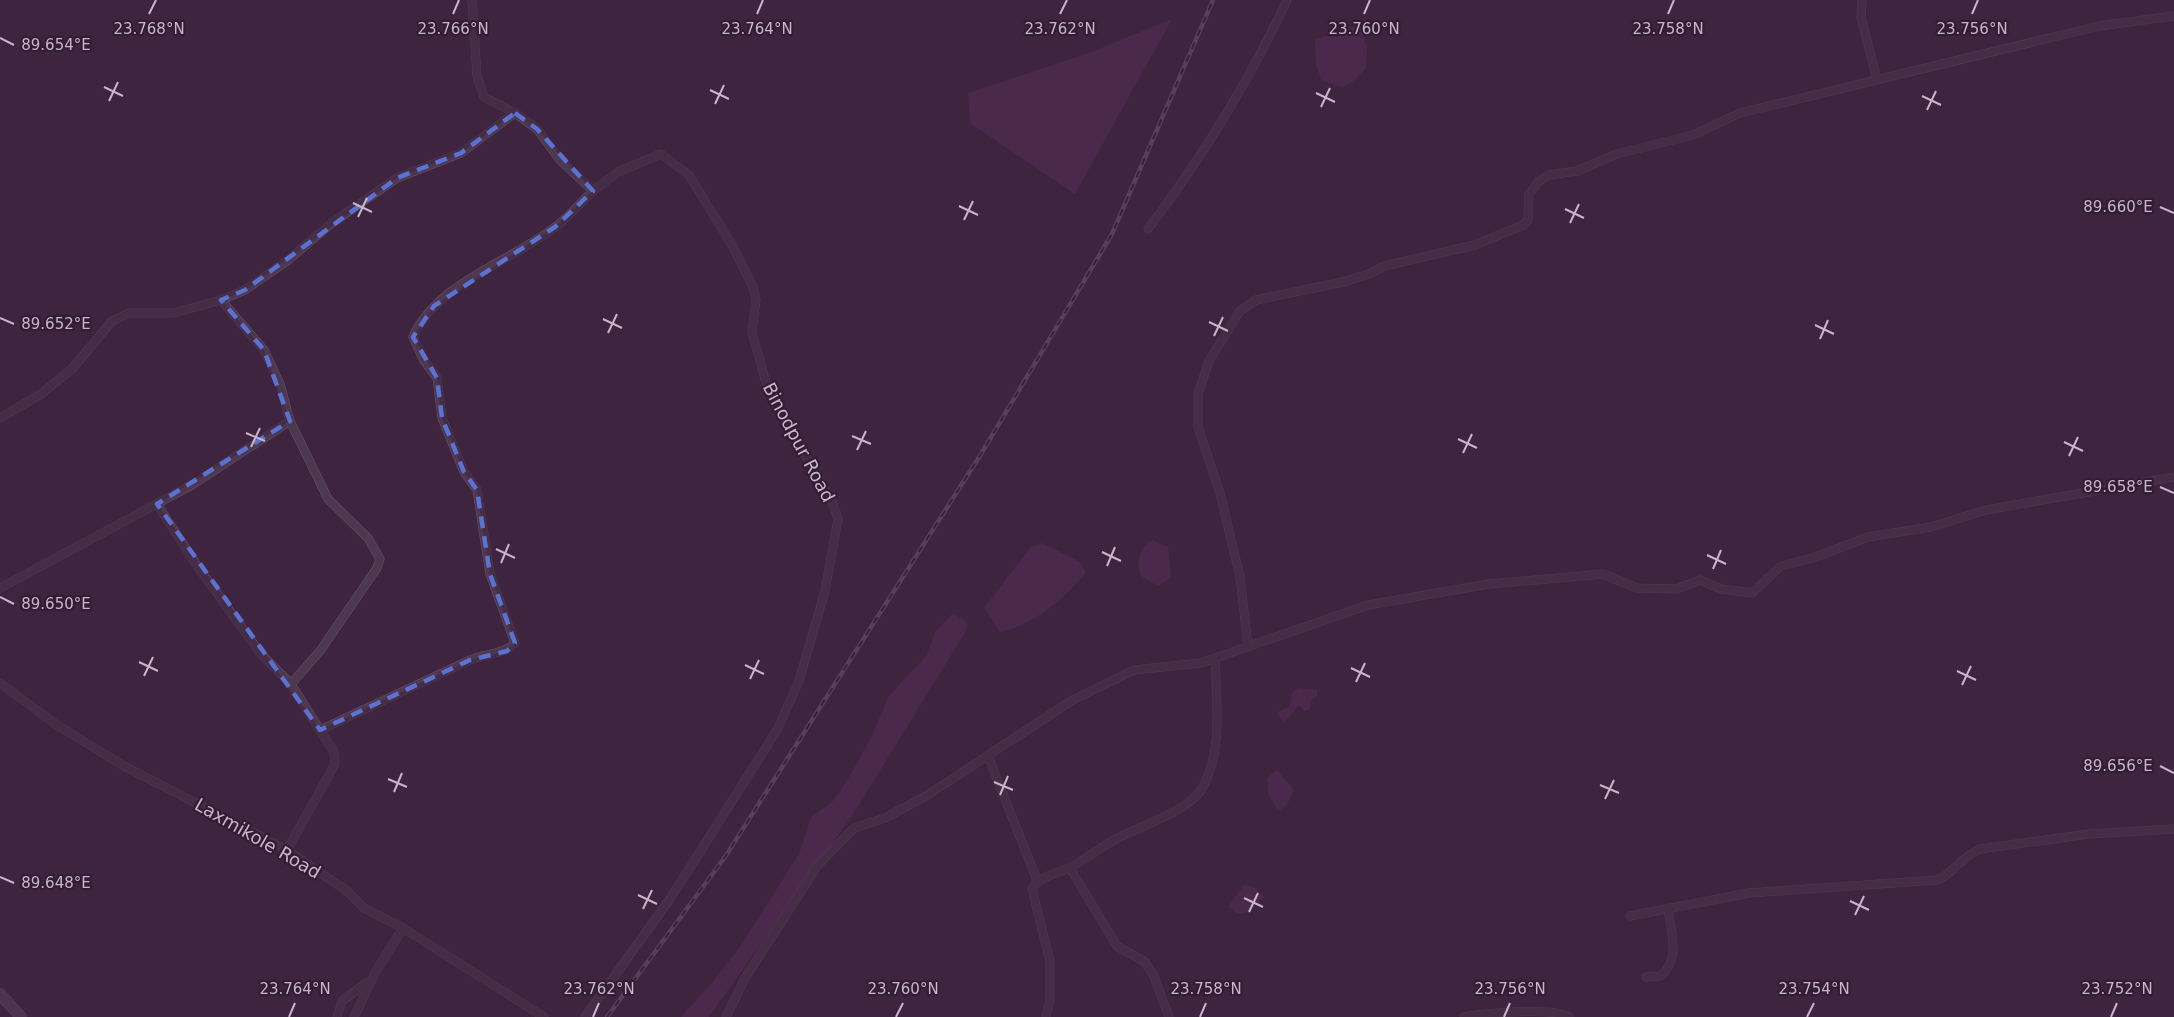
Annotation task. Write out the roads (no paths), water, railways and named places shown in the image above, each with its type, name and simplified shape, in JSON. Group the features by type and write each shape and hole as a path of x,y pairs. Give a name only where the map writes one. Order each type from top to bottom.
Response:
{"street":[{"path":"320,730 470,660 490,652 507,651 515,643 490,574 477,490 464,472 442,418 437,378 423,359 413,337 419,323 434,306 453,291 555,227 592,192 560,160 537,129 515,113 484,97 477,76 472,0"},
{"path":"1149,230 1185,181 1220,125 1287,0"},
{"path":"1862,0 1861,18 1877,78"},
{"path":"1248,646 1238,566 1220,493 1198,428 1198,394 1209,361 1240,311 1256,300 1343,282 1369,274 1384,266 1475,245 1522,225 1528,220 1529,194 1538,182 1549,175 1577,171 1617,154 1693,135 1740,113 2099,26 2174,16"},
{"path":"0,418 41,394 72,369 93,340 112,321 129,313 174,313 221,300 254,284 287,261 332,223 397,178 461,153 515,113"},
{"name":"Binodpur Road","path":"585,1017 670,899 777,730 799,681 825,591 838,519 832,501 768,390 752,332 756,300 753,287 732,245 689,175 661,154 618,172 592,192"},
{"path":"221,300 264,350 280,384 290,421 328,499 368,538 380,559 377,568 320,651 291,684"},
{"path":"0,588 192,485 290,421"},
{"path":"726,1017 745,978 818,865 854,828 885,818 926,796 1071,701 1134,670 1201,663 1368,605 1489,584 1603,574 1637,588 1676,589 1700,580 1721,590 1752,593 1780,566 1814,558 1868,537 1931,527 1986,510 2174,477"},
{"path":"157,504 198,567 261,654 291,684 334,752 335,764 287,850"},
{"path":"1046,1017 1050,1000 1050,962 1032,897 1032,889 1037,880 1070,868 1113,840 1185,806 1201,790 1208,773 1216,735 1215,658"},
{"name":"Laxmikole Road","path":"0,683 57,725 124,766 287,850 347,891 364,908 403,928 544,1017"},
{"path":"988,756 1037,880"},
{"path":"1630,916 1749,893 1936,880 1946,876 1965,855 1980,849 2089,834 2174,829"},
{"path":"1070,868 1117,946 1145,962 1154,976 1169,1017"},
{"path":"1646,977 1661,976 1671,966 1674,954 1668,908"},
{"path":"337,1017 342,1001 364,987 403,928"},
{"path":"354,1017 376,971"},
{"path":"0,994 21,1017"},
{"path":"1464,1017 1535,1013 1562,1013 1569,1017"}],"railway":[{"path":"607,1017 725,857 981,454 1112,234 1213,0"}]}
